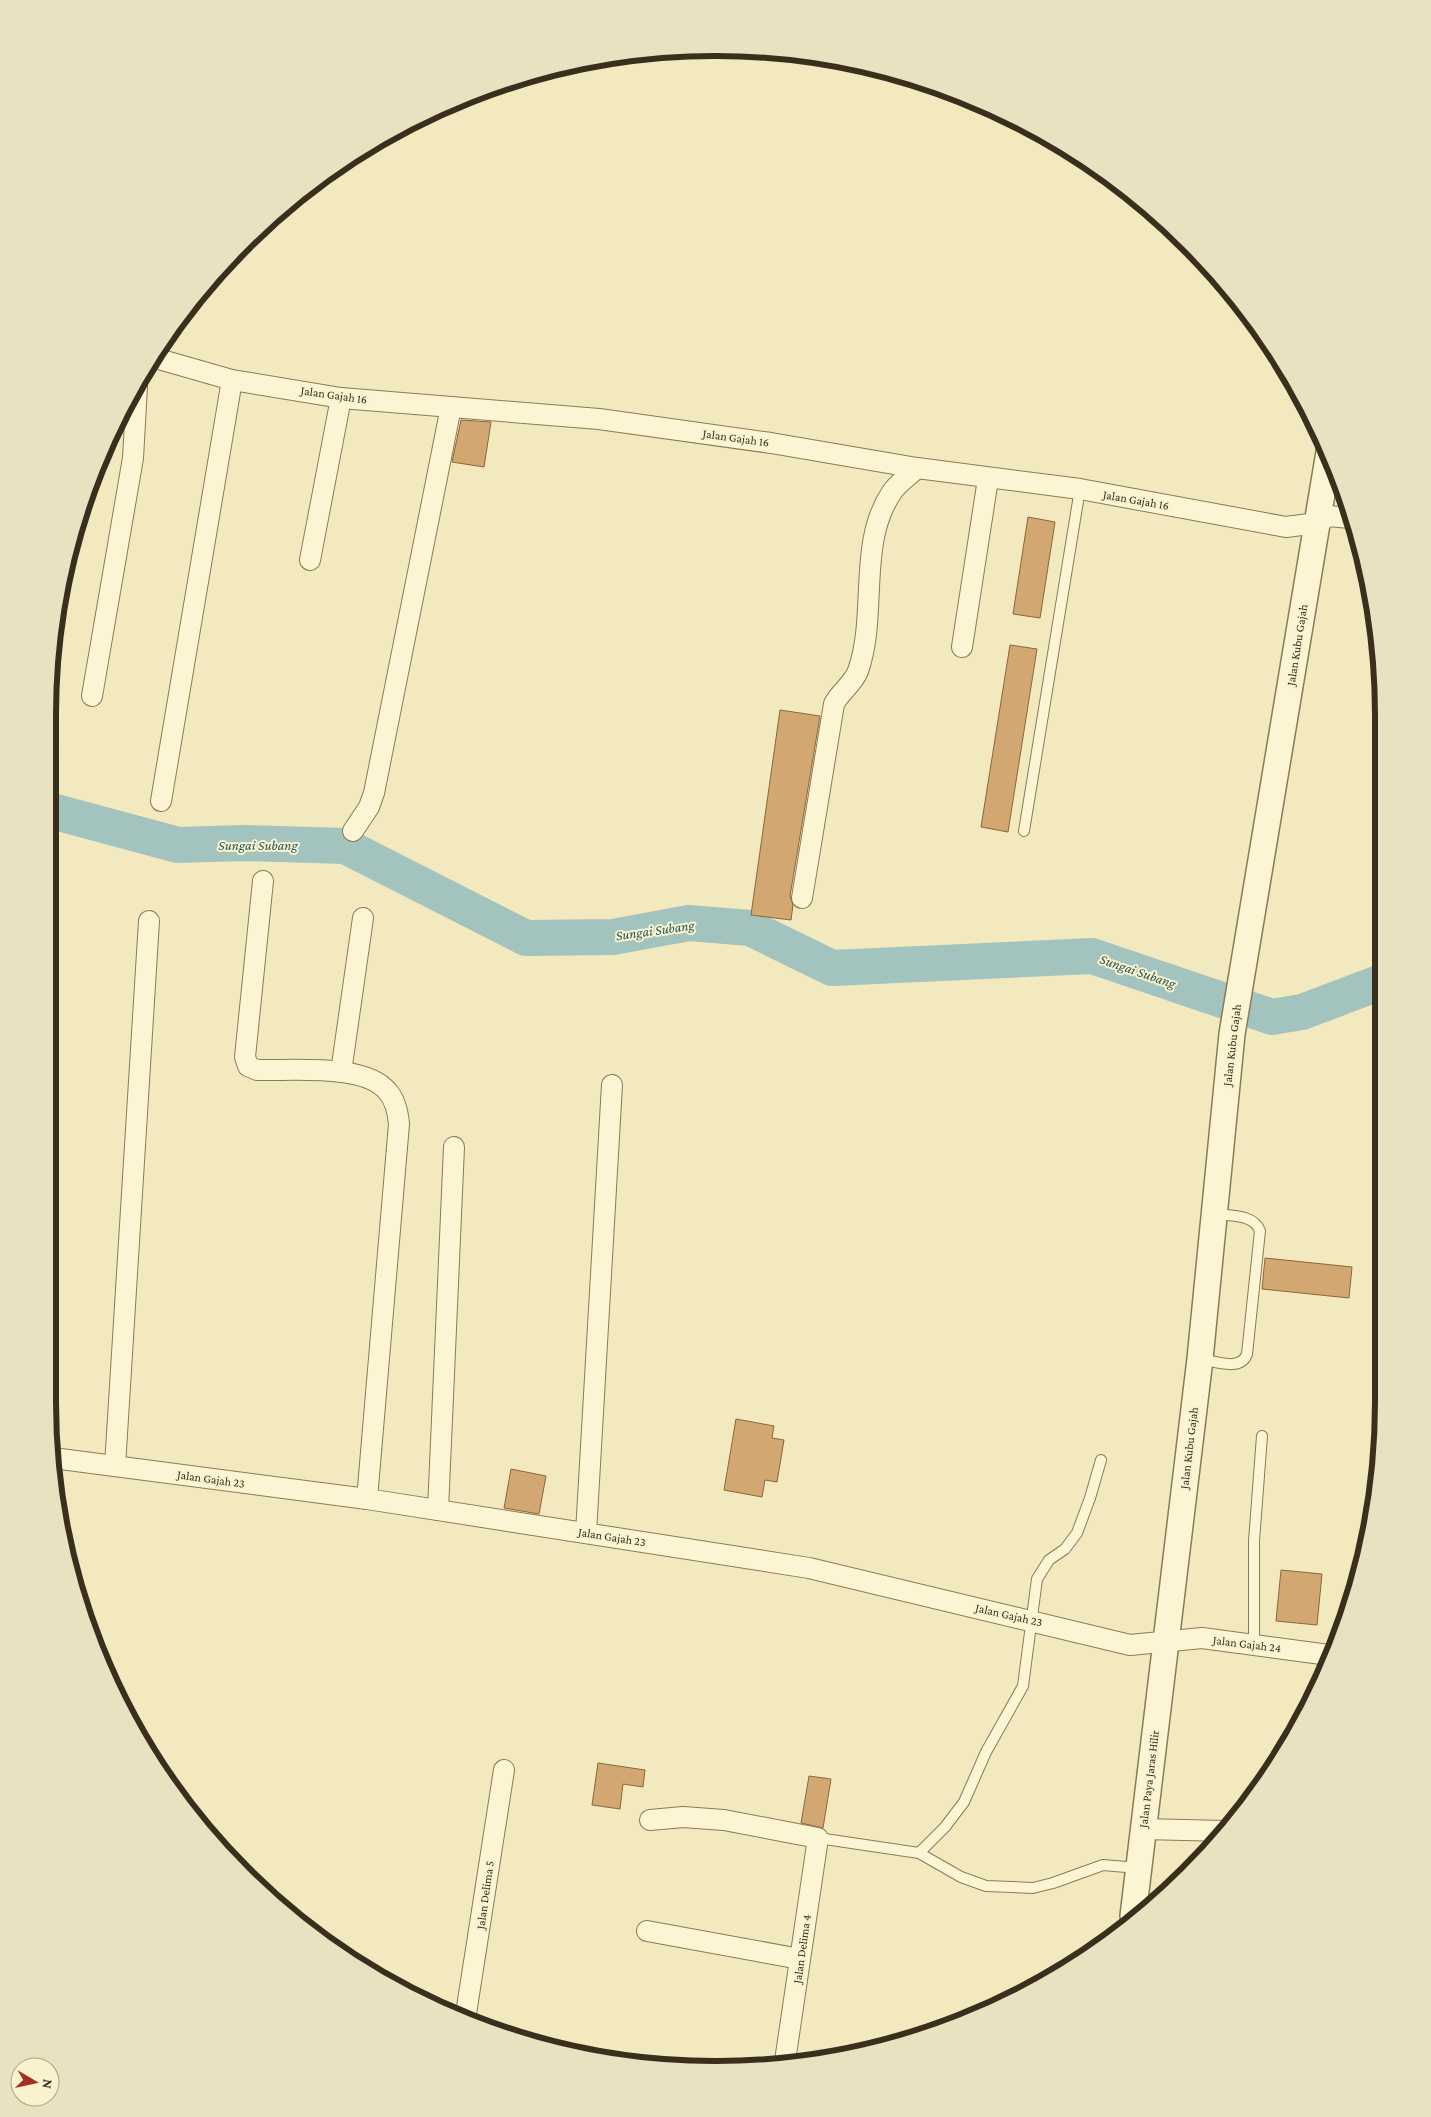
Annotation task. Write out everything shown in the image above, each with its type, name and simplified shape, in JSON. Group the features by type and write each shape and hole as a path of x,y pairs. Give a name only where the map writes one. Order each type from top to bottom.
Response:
{"street":[{"name":"Jalan Gajah 16","path":"161,360 232,380 341,398 599,419 771,443 917,468 1080,489 1286,527 1317,523 1330,516 1344,517"},
{"path":"161,801 232,380"},
{"path":"310,560 341,398"},
{"path":"92,696 133,458 136,402"},
{"path":"353,831 370,807 374,793 451,408"},
{"name":"Jalan Kubu Gajah","path":"1165,1641 1200,1359 1232,1034 1326,467"},
{"path":"802,898 834,704 839,695 854,678 858,669 869,615 869,572 878,522 892,491 917,468"},
{"path":"962,647 988,478"},
{"path":"263,881 246,1062 252,1069 257,1070 341,1072 374,1080 388,1091 397,1107 399,1124 367,1499"},
{"path":"341,1072 363,918"},
{"path":"115,1466 149,921"},
{"path":"586,1533 612,1085"},
{"path":"438,1510 454,1147"},
{"name":"Jalan Gajah 23","path":"59,1459 367,1499 809,1568 1130,1645 1165,1641"},
{"name":"Jalan Gajah 24","path":"1165,1641 1202,1638 1325,1654"},
{"name":"Jalan Paya Jaras Hilir","path":"1134,1911 1165,1641"},
{"name":"Jalan Delima 5","path":"466,2012 504,1770"},
{"path":"650,1820 683,1817 724,1820 818,1838"},
{"path":"1143,1829 1215,1831"},
{"name":"Jalan Delima 4","path":"786,2057 818,1838"},
{"path":"647,1931 800,1959"}],"lane":[{"path":"1024,831 1080,489"},
{"path":"1200,1359 1239,1365 1245,1361 1248,1354 1260,1230 1258,1224 1252,1219 1214,1214"},
{"path":"1254,1645 1254,1541 1262,1436"},
{"path":"919,1853 945,1827 964,1802 986,1752 1023,1686 1038,1579 1049,1560 1065,1549 1077,1533 1101,1460"},
{"path":"818,1838 919,1853 961,1877 986,1886 1033,1888 1103,1865 1138,1868"}],"building":[{"path":"461,420 491,422 484,467 452,462"},
{"path":"1028,517 1055,522 1040,618 1013,614"},
{"path":"1010,645 1037,649 1008,832 981,827"},
{"path":"780,710 820,716 790,896 793,905 791,920 751,915"},
{"path":"1265,1258 1352,1267 1349,1298 1262,1289"},
{"path":"736,1419 774,1426 772,1438 784,1440 777,1482 765,1480 762,1497 724,1490"},
{"path":"511,1469 546,1476 539,1514 504,1508"},
{"path":"1281,1570 1322,1574 1317,1625 1276,1621"},
{"path":"598,1763 645,1770 643,1787 623,1784 620,1809 592,1805"},
{"path":"809,1776 831,1779 823,1828 801,1823"}],"waterway":[{"name":"Sungai Subang","path":"56,812 178,845 244,843 345,846 526,938 613,937 689,923 750,928 832,968 1092,956 1272,1017 1302,1012 1375,984"}]}
